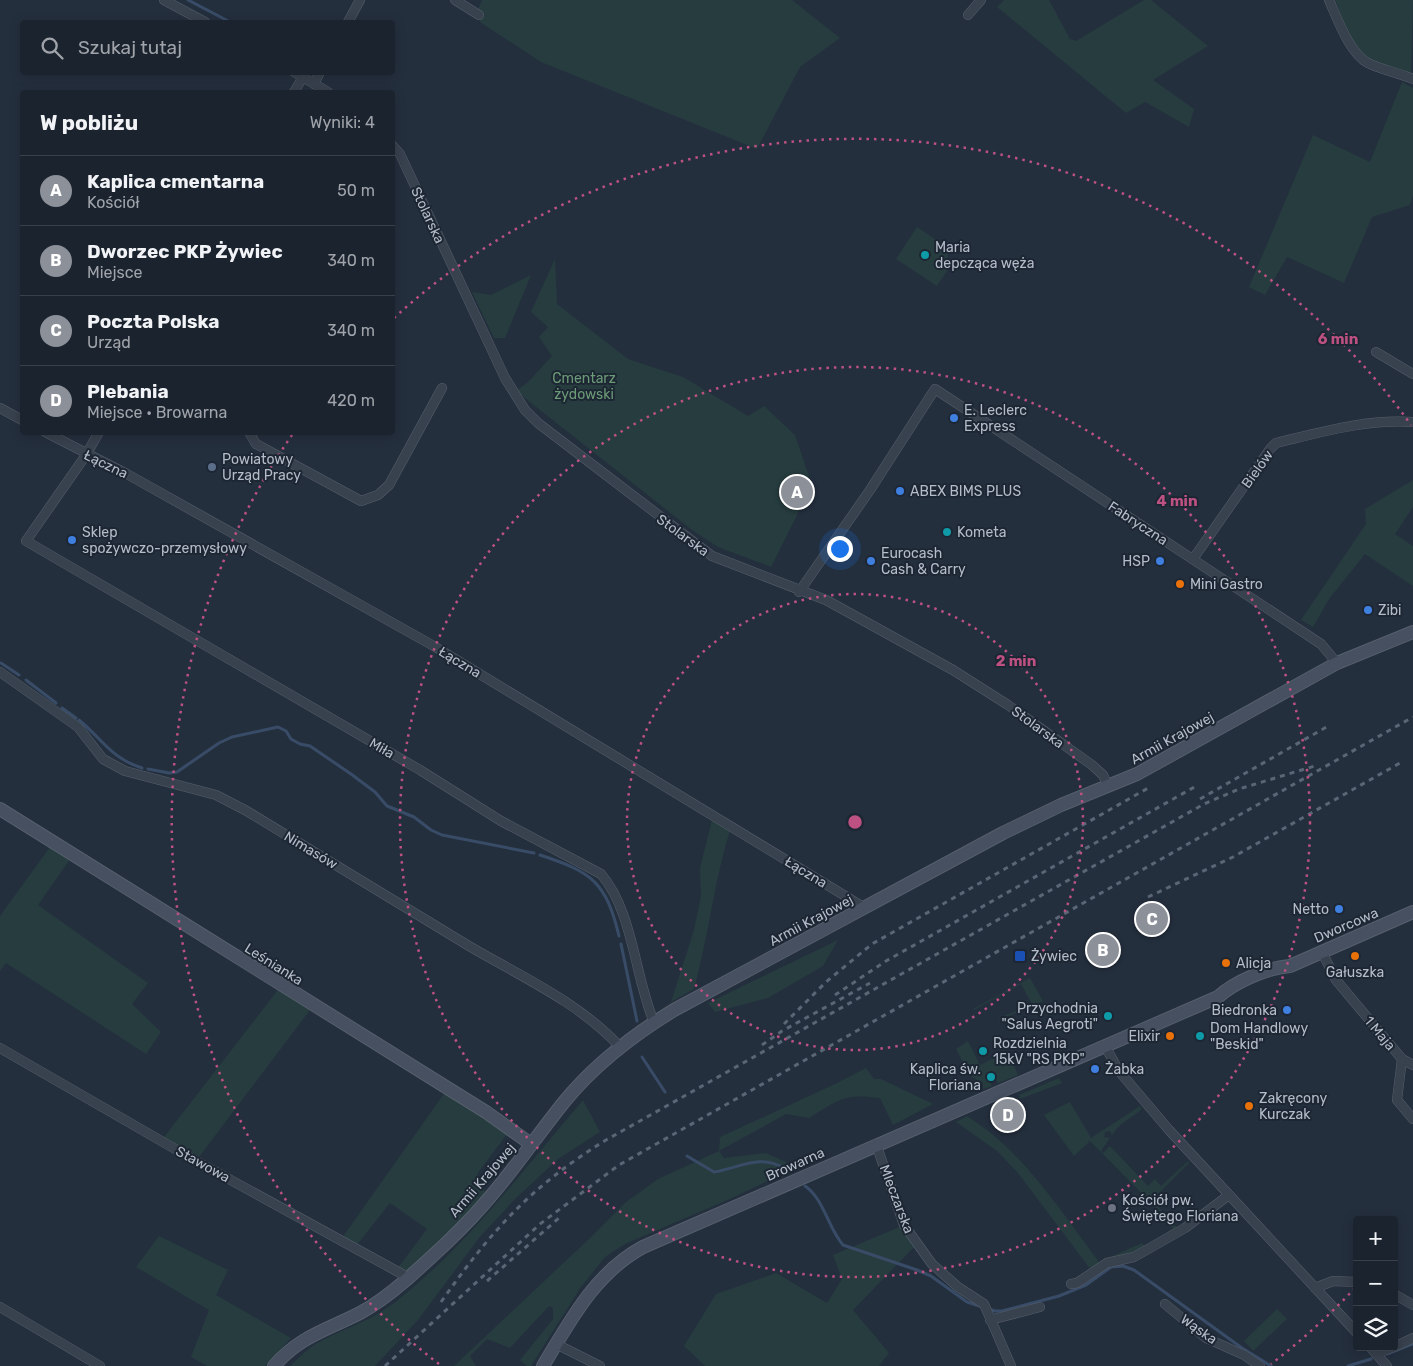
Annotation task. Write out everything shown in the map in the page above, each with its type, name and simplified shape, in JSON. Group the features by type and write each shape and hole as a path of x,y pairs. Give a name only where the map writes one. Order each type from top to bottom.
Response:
{"street":[{"path":"164,0 201,20"},
{"path":"349,20 360,0"},
{"path":"454,0 479,15"},
{"path":"968,15 981,0"},
{"path":"1329,0 1343,32 1358,54 1367,63 1413,79"},
{"path":"299,75 324,90"},
{"path":"314,84 318,75"},
{"path":"295,90 303,77"},
{"name":"Stolarska","path":"395,148 400,154 505,378 525,410 538,423 712,556 799,592 826,600 953,670 1008,705 1092,765 1103,775 1108,786"},
{"path":"1376,352 1413,374"},
{"path":"251,435 256,444 361,501 370,499 389,486 442,388"},
{"name":"Fabryczna","path":"799,592 870,490 935,389 1320,644 1337,664"},
{"path":"0,408 20,419"},
{"name":"Bielów","path":"1192,559 1270,448 1276,443 1353,425 1376,422 1413,422"},
{"name":"Łączna","path":"50,435 134,478 432,645 865,908"},
{"path":"86,455 97,435"},
{"name":"Miła","path":"86,455 26,541 420,770 501,821 602,874 619,904 654,1022"},
{"name":"Armii Krajowej","path":"274,1366 290,1349 316,1332 359,1313 382,1300 407,1279 488,1200 574,1090 620,1047 654,1022 1003,833 1156,764 1337,664 1413,632"},
{"name":"Nimasów","path":"0,672 78,727 103,759 125,772 216,795 245,810 470,946 547,990 584,1016 620,1047"},
{"name":"Leśnianka","path":"0,809 313,1006 455,1092 532,1144"},
{"name":"Dworcowa","path":"1105,1046 1218,997 1227,989 1278,967 1290,966 1413,912"},
{"name":"1 Maja","path":"1322,952 1336,980 1402,1059 1397,1100 1413,1119"},
{"path":"1105,1046 1126,1081 1353,1329"},
{"name":"Browarna","path":"543,1366 598,1281 631,1254 876,1144 1105,1046"},
{"name":"Stawowa","path":"0,1048 212,1169 402,1274 407,1279"},
{"path":"1402,1059 1413,1065"},
{"name":"Mleczarska","path":"876,1144 904,1225 916,1245 948,1278 987,1313 1011,1366"},
{"path":"1071,1284 1077,1283 1107,1263 1134,1257 1185,1228 1229,1195"},
{"path":"1315,1288 1333,1282 1353,1282"},
{"path":"1398,1296 1413,1305"},
{"name":"Wąska","path":"1165,1304 1206,1338 1244,1355 1260,1366"},
{"path":"987,1313 1040,1307"},
{"path":"0,1308 100,1366"},
{"path":"1398,1345 1413,1338"},
{"name":"Armii Krajowej","path":"281,1366 301,1342"},
{"path":"556,1344 600,1366"},
{"path":"1373,1351 1387,1366"}],"green space":[{"path":"482,0 792,0 840,38 800,67 757,149 541,62 480,22 478,9"},
{"path":"1004,0 1049,0 1070,39 1076,41 1144,0 1151,0 1208,46 1153,80 1194,109 1189,127 1145,102 1126,113 997,7"},
{"path":"1335,0 1413,0 1411,74 1377,63 1362,54 1348,32"},
{"path":"1402,82 1413,88 1413,195 1410,205 1372,217 1344,283 1287,257 1265,295 1249,287 1313,135 1370,162"},
{"path":"917,227 947,247 949,268 937,286 896,259"},
{"name":"Cmentarz żydowski","path":"555,259 557,304 628,359 683,377 748,416 764,406 795,435 812,485 771,567 718,547 692,530 516,391 529,381 552,356 539,337 548,327 531,312"},
{"path":"531,275 505,338 494,338 472,292 491,295"},
{"path":"1413,480 1413,507 1395,534 1413,546 1413,586 1365,554 1329,599 1313,627 1301,620 1366,524 1365,509"},
{"path":"713,816 731,827 720,867 699,969 694,989 671,1002 694,930 701,896 700,868"},
{"path":"53,843 73,855 38,905 148,983 132,1004 161,1032 146,1054 6,963 0,971 0,916"},
{"path":"838,940 823,966 768,998 715,1012 708,1003"},
{"path":"1030,978 1043,1001 1000,1020 999,1018 1032,1004 1021,984 973,1009"},
{"path":"281,986 313,1006 196,1161 161,1141"},
{"path":"968,1041 980,1065 1008,1051 1018,1075 998,1083 992,1073 987,1075 992,1086 983,1089 983,1083 970,1076 956,1049"},
{"path":"866,1068 874,1079 881,1079 933,1104 893,1125 880,1098 849,1097 835,1102 809,1118 786,1114 719,1151 720,1137"},
{"path":"1059,1078 1062,1083 1020,1099 1019,1095"},
{"path":"448,1088 511,1129 477,1174 488,1199 407,1279 397,1269 427,1229 390,1203 356,1246 342,1238"},
{"path":"583,1100 600,1132 558,1159 515,1199 479,1238 418,1320 375,1366 290,1366 316,1344 384,1310 421,1281 470,1232"},
{"path":"1070,1102 1091,1138 1140,1106 1142,1109 1123,1123 1112,1135 1110,1131 1105,1132 1104,1137 1110,1138 1101,1151 1103,1153 1110,1146 1148,1186 1155,1179 1161,1186 1187,1162 1190,1162 1152,1200 1180,1231 1133,1257 1091,1270 1018,1173 997,1151 956,1122 967,1116 1006,1147 1055,1202 1099,1262 1142,1243 1147,1247 1173,1228 1166,1224 1169,1221 1090,1141 1074,1156 1044,1115"},
{"path":"719,1151 724,1158 766,1153 793,1165 791,1170 732,1198 625,1244 605,1257 581,1287 531,1366 527,1366 520,1360 553,1319 553,1308 549,1306 510,1348 487,1339 470,1356 476,1366 454,1366 626,1202 658,1179"},
{"path":"904,1225 916,1245 853,1310 889,1353 879,1366 705,1366 684,1346 716,1294 776,1273 827,1303 842,1279 833,1255"},
{"path":"159,1236 228,1270 216,1295 291,1338 265,1366 207,1366 191,1357 209,1310 136,1267"},
{"path":"1277,1309 1287,1319 1253,1351 1244,1341"}],"waterway":[{"path":"188,0 226,20"},
{"path":"1,663 19,675"},
{"path":"26,680 56,703"},
{"path":"62,708 76,718"},
{"path":"79,720 115,754 131,764 142,768"},
{"path":"148,769 169,773 177,772 219,743 232,737 278,727 286,731 291,739 300,744 310,746 351,774 375,792 387,806 414,817 431,830 442,835 534,853"},
{"path":"540,855 572,867 594,882 602,891 608,903 619,936"},
{"path":"621,944 637,1021"},
{"path":"642,1057 665,1092"},
{"path":"687,1156 714,1172 759,1162 776,1164 785,1169"},
{"path":"805,1186 817,1198 843,1245 931,1276 967,1302 995,1311 1002,1311 1059,1296 1086,1285 1111,1267 1123,1266 1134,1270 1242,1348 1271,1366"},
{"path":"1387,1354 1413,1344"},
{"path":"1348,1366 1371,1359"}],"railway":[{"path":"385,1366 540,1224 619,1165 1413,717"},
{"path":"1200,799 1330,725"},
{"path":"1148,897 1233,857 1400,763"},
{"path":"441,1302 478,1253 514,1212 555,1175 606,1140 1204,804 1239,789 1318,765"},
{"path":"835,995 886,961 1198,785"},
{"path":"784,1024 826,982 872,944 1150,787"},
{"path":"762,1045 782,1031 870,983"},
{"path":"487,1281 559,1218"}],"place":[{"name":"Maria depcząca węża","path":"925,255"},
{"name":"E. Leclerc Express","path":"954,418"},
{"name":"Powiatowy Urząd Pracy","path":"212,467"},
{"name":"ABEX BIMS PLUS","path":"900,491"},
{"name":"Kaplica cmentarna","path":"797,492"},
{"name":"Kometa","path":"947,532"},
{"name":"Sklep spożywczo-przemysłowy","path":"72,540"},
{"name":"Eurocash Cash & Carry","path":"871,561"},
{"name":"HSP","path":"1160,561"},
{"name":"Mini Gastro","path":"1180,584"},
{"name":"Zibi","path":"1368,610"},
{"name":"Netto","path":"1339,909"},
{"name":"Poczta Polska","path":"1152,919"},
{"name":"Dworzec PKP Żywiec","path":"1103,950"},
{"name":"Żywiec","path":"1020,956"},
{"name":"Gałuszka","path":"1355,956"},
{"name":"Alicja","path":"1226,963"},
{"name":"Biedronka","path":"1287,1010"},
{"name":"Przychodnia \"Salus Aegroti\"","path":"1108,1016"},
{"name":"Elixir","path":"1170,1036"},
{"name":"Dom Handlowy \"Beskid\"","path":"1200,1036"},
{"name":"Rozdzielnia 15kV \"RS PKP\"","path":"983,1051"},
{"name":"Żabka","path":"1095,1069"},
{"name":"Kaplica św. Floriana","path":"991,1077"},
{"name":"Zakręcony Kurczak","path":"1249,1106"},
{"name":"Plebania","path":"1008,1115"},
{"name":"Kościół pw. Świętego Floriana","path":"1112,1208"}]}
